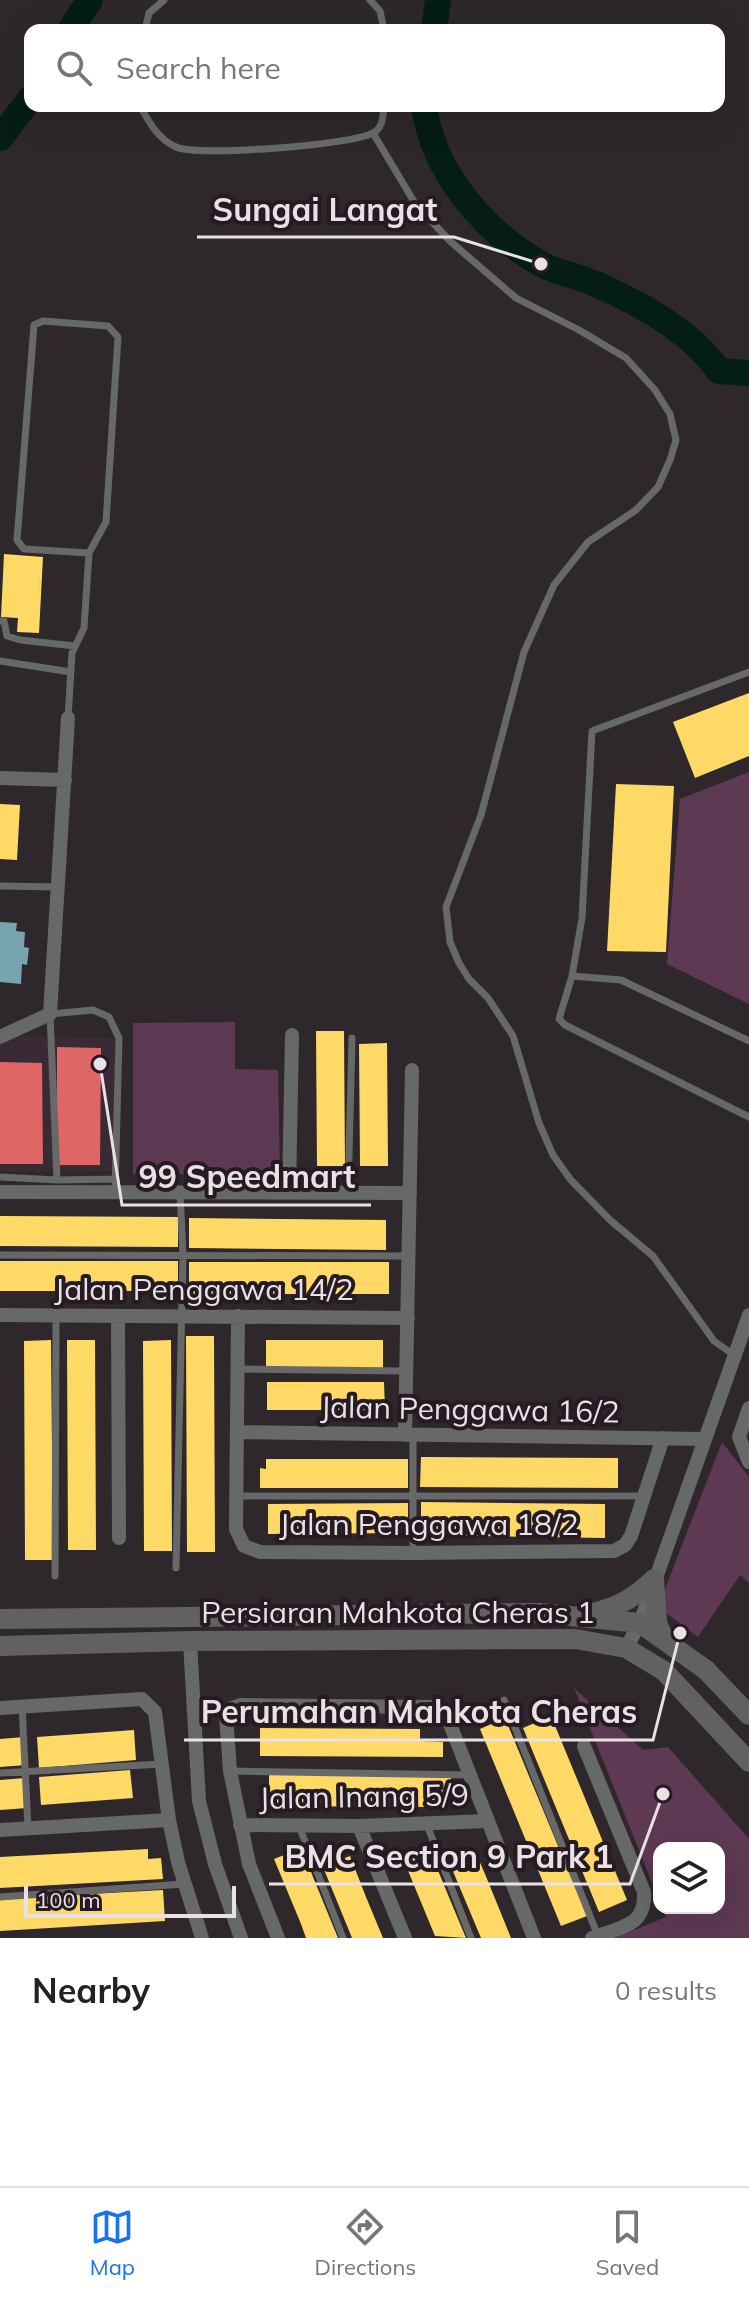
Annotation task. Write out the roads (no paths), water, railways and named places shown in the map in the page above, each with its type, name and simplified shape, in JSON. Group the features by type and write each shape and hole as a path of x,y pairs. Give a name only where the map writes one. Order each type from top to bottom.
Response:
{"main road":[{"path":"580,1616 616,1608 634,1598 654,1579"},
{"path":"654,1579 657,1623 665,1642"},
{"name":"Persiaran Mahkota Cheras 1","path":"0,1619 527,1613 640,1623 706,1670 749,1715"},
{"name":"Persiaran Mahkota Cheras 1","path":"0,1646 190,1641 575,1639 626,1648 664,1671 749,1762"}],"street":[{"path":"0,1037 50,1014 68,718"},
{"path":"0,778 65,780"},
{"path":"289,1192 292,1035"},
{"path":"409,1435 407,1371 412,1070"},
{"path":"0,1192 116,1185 180,1192 410,1193"},
{"name":"Jalan Penggawa 14/2","path":"0,1315 408,1318"},
{"path":"626,1648 640,1623 749,1315"},
{"path":"118,1316 119,1538"},
{"path":"237,1496 238,1316"},
{"path":"749,1408 739,1437 749,1462"},
{"name":"Jalan Penggawa 16/2","path":"237,1432 703,1439"},
{"path":"645,1496 663,1438"},
{"name":"Jalan Penggawa 18/2","path":"237,1496 236,1529 244,1546 260,1552 413,1553 614,1551 625,1545 631,1536 645,1496"},
{"path":"190,1641 199,1801 237,1937"},
{"path":"0,1708 142,1699 155,1712 169,1820 184,1884 202,1938"},
{"path":"278,1938 249,1864 230,1771 226,1715 232,1708 241,1705 434,1707 448,1719 534,1938"},
{"path":"584,1746 644,1892 645,1907 630,1924 595,1937"},
{"path":"0,1830 169,1820"},
{"name":"Jalan Inang 5/9","path":"240,1825 427,1825 488,1821"},
{"path":"359,1826 405,1938"}],"lane":[{"path":"146,24 149,13 164,0"},
{"path":"370,0 380,11 383,24"},
{"path":"143,112 154,131 177,148 214,151 302,147 373,133 382,123 383,112"},
{"path":"373,133 416,205 451,242 516,298 626,358 655,390 670,414 676,440 658,487 636,510 588,542 554,585 524,652 481,815 446,907 450,942 459,963 469,979 488,998 513,1036 539,1123 553,1155 570,1179 610,1220 653,1256 714,1341 734,1355"},
{"path":"68,718 75,646 84,628 89,553 106,522 118,337 108,326 43,321 34,325 17,540 24,549 89,553"},
{"path":"0,621 4,621 7,636 75,646"},
{"path":"0,661 71,672"},
{"path":"749,672 592,731 582,918 572,976 559,1019 565,1025 749,1117"},
{"path":"0,886 58,887"},
{"path":"572,976 621,980 749,1041"},
{"path":"0,1177 116,1185 119,1038 109,1017 93,1010 50,1014 57,1180"},
{"path":"348,1193 352,1038"},
{"path":"176,1568 183,1255 180,1192"},
{"path":"0,1255 409,1256"},
{"path":"55,1576 56,1315"},
{"path":"237,1369 407,1371"},
{"path":"409,1435 415,1495 413,1553"},
{"path":"237,1496 645,1496"},
{"path":"504,1700 595,1937"},
{"path":"22,1706 28,1829"},
{"path":"0,1773 162,1764"},
{"path":"230,1771 470,1775"},
{"path":"427,1825 471,1938"},
{"path":"299,1826 343,1938"},
{"path":"0,1897 184,1884"}],"waterway":[{"path":"74,24 90,0"},
{"path":"435,24 438,0"},
{"path":"0,138 24,107"},
{"path":"425,112 438,154 450,176 480,216 499,234 539,263 591,282 644,308 694,343 719,371 749,373"}],"place":[{"name":"Sungai Langat","path":"541,264"},
{"name":"99 Speedmart","path":"100,1064"},
{"name":"Perumahan Mahkota Cheras","path":"680,1633"},
{"name":"BMC Section 9 Park 1","path":"663,1794"}]}
